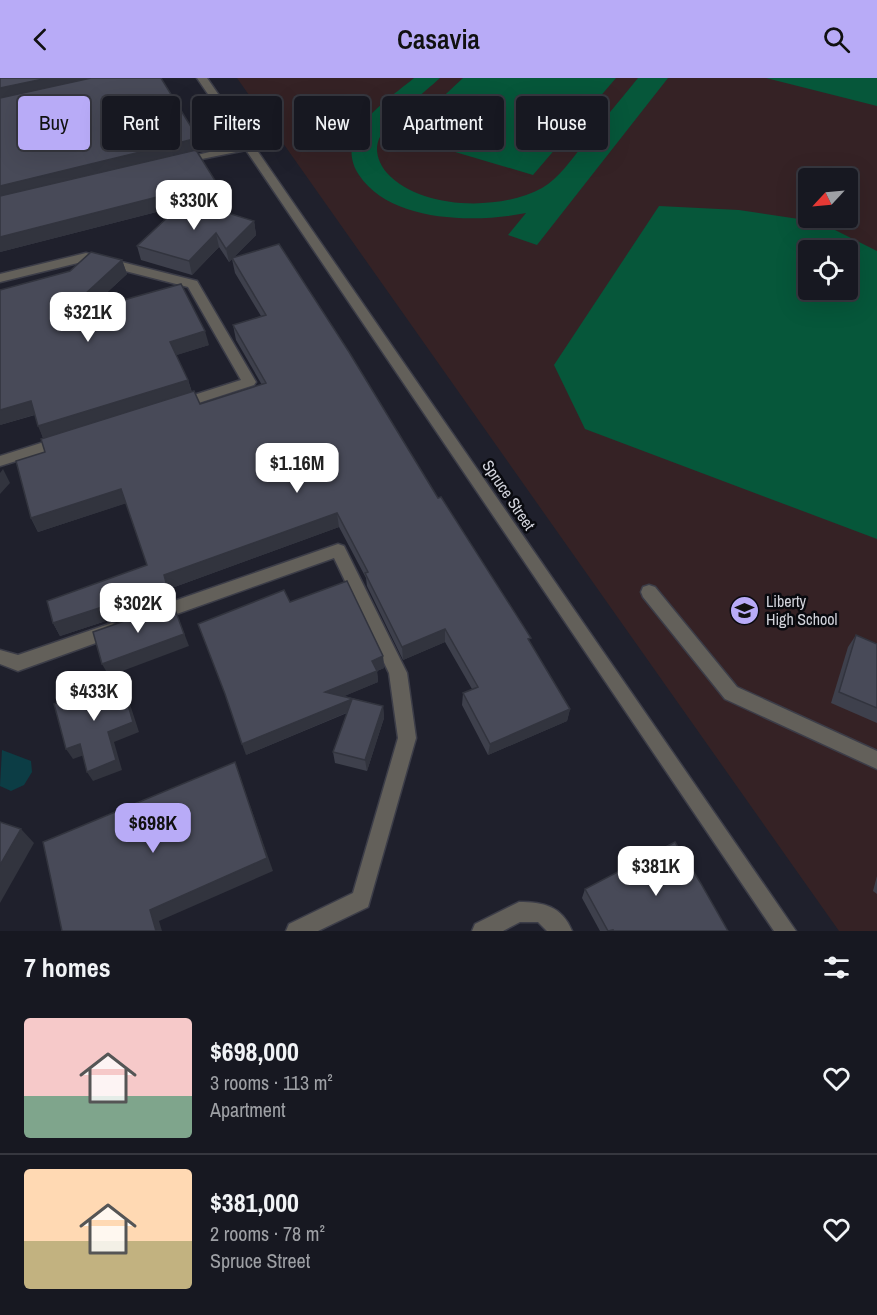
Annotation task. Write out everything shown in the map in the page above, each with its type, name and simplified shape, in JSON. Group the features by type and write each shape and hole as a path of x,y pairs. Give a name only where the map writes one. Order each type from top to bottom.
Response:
{"street":[{"name":"Spruce Street","path":"202,78 214,96"},
{"path":"170,165 232,150"},
{"name":"Spruce Street","path":"252,150 786,931"},
{"path":"0,278 86,257 193,284 249,382 161,410"},
{"path":"0,461 73,437"},
{"path":"0,657 18,663 338,550 398,673 407,738 361,900 296,931"},
{"path":"649,592 731,693 877,760"},
{"path":"482,931 519,912 542,912 562,931"}],"shaded area":[{"name":"Liberty High School","path":"237,78 877,78 877,931 839,931 282,142 282,96 250,96"}],"green space":[{"path":"414,78 440,78 420,96 392,96"},
{"path":"463,78 616,78 601,96 516,96 516,150 554,150 533,175 448,150 504,150 504,96 444,96"},
{"path":"638,78 668,78 537,245 508,235 526,213 483,218 436,216 392,203 373,191 354,166 352,151 370,150 370,115 381,105 382,134 377,148 378,157 387,173 401,185 419,194 440,200 484,203 505,201 542,188 554,179 579,150 608,150 608,114"},
{"path":"766,78 877,78 877,106"},
{"path":"659,206 739,210 798,219 798,228 831,228 855,240 798,240 798,300 858,300 858,242 877,251 877,539 585,429 554,365"}],"water":[{"path":"2,750 31,761 32,772 24,785 11,791 0,786"}],"building":[{"path":"0,78 48,78 0,88"},
{"path":"91,78 161,78 172,96 102,96 102,150 148,150 0,186 0,98"},
{"path":"180,109 192,128 192,139 180,142"},
{"path":"196,150 216,182 0,237 0,196"},
{"path":"186,200 254,221 226,249 216,233 189,261 137,246"},
{"path":"279,244 349,352 438,498 441,497 531,638 528,639 570,709 490,744 463,693 478,687 445,629 402,647 365,573 368,572 337,513 164,575 167,586 53,623 47,601 147,565 121,489 31,518 16,461 45,452 41,439 194,391 200,404 266,383 233,325 266,315 232,258"},
{"path":"91,252 122,260 59,318 181,284 205,331 170,342 188,380 38,426 31,401 0,410 0,290 70,271"},
{"path":"347,581 383,656 372,661 377,671 325,692 383,706 365,760 333,752 352,699 242,744 198,624 284,590 290,602"},
{"path":"173,604 184,634 102,664 93,632"},
{"path":"856,635 877,644 877,708 839,692"},
{"path":"120,678 133,722 108,732 116,760 87,772 80,744 66,749 54,704"},
{"path":"235,762 267,858 150,910 156,931 62,931 43,842"},
{"path":"0,822 21,829 0,865"},
{"path":"675,842 728,931 608,931 585,889"}],"place":[{"name":"Liberty High School","path":"745,610"}]}
